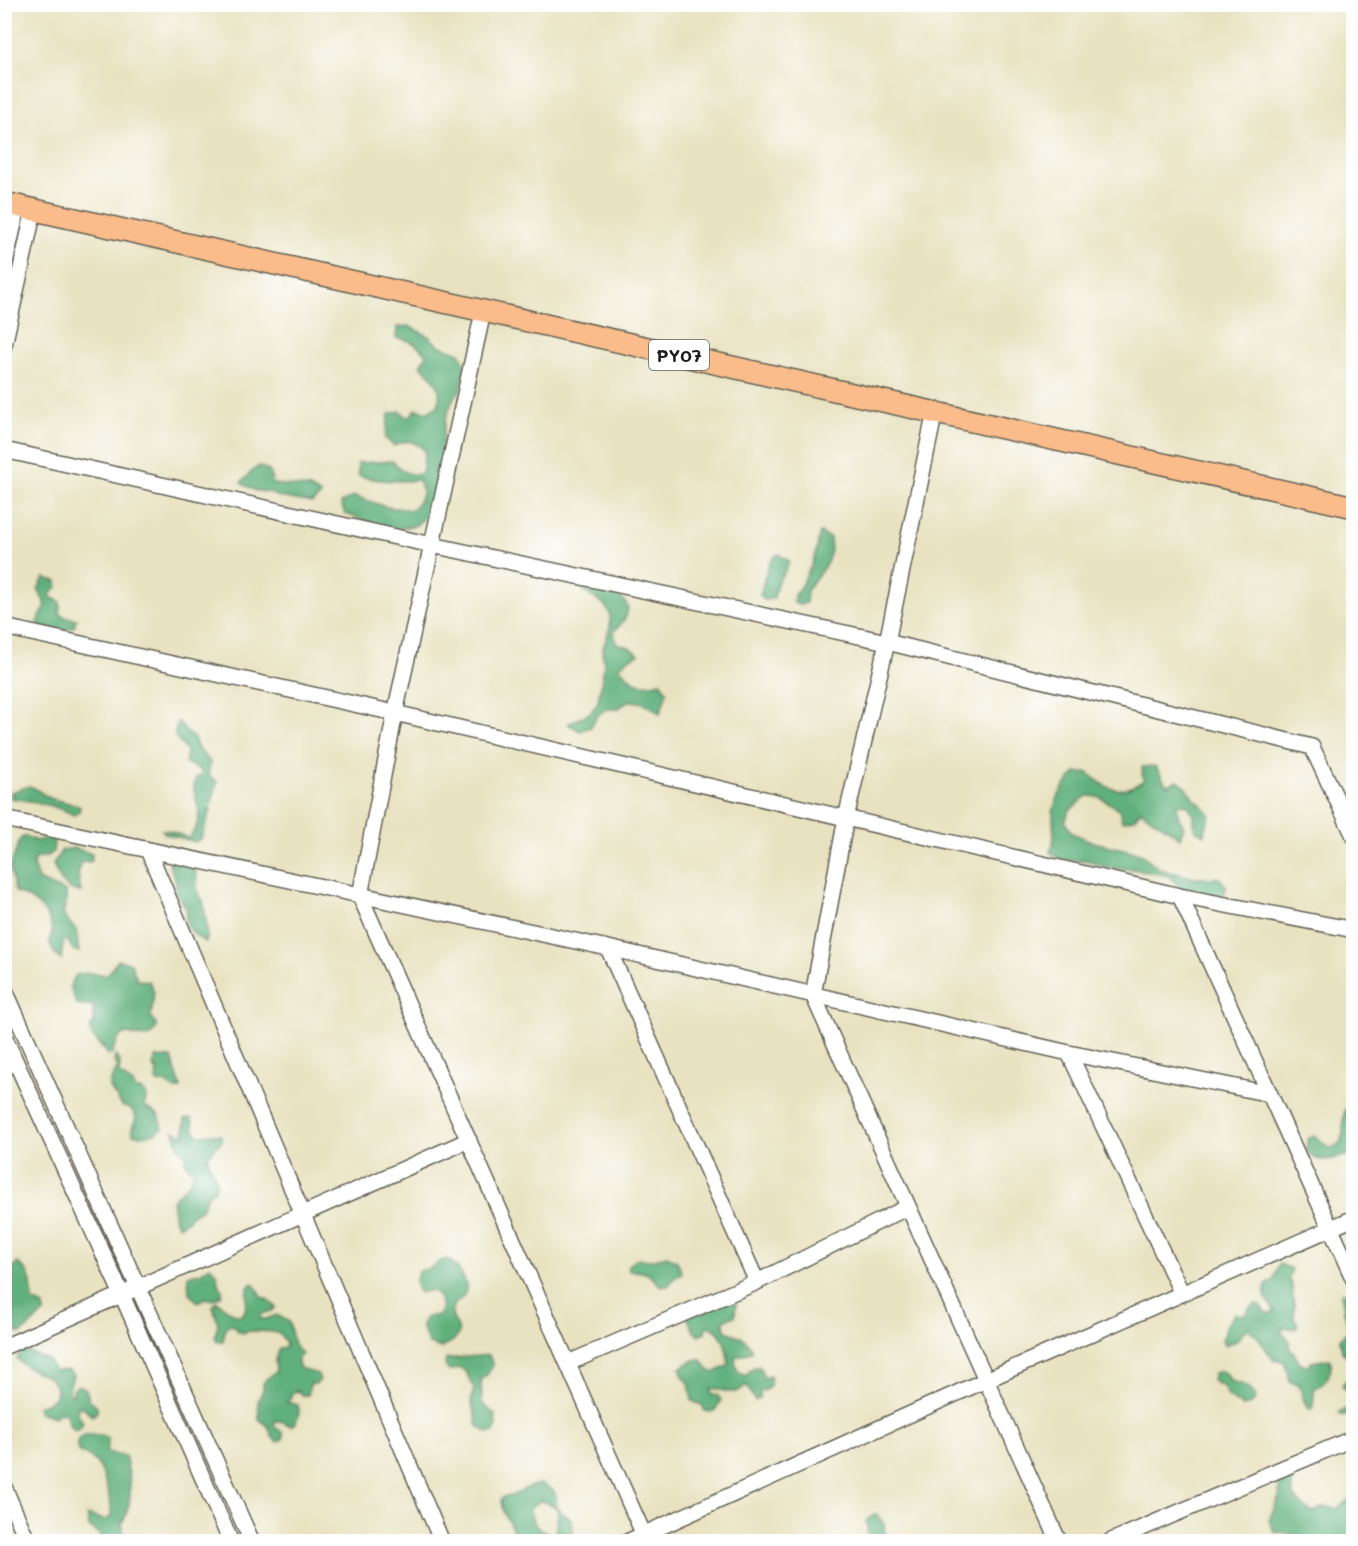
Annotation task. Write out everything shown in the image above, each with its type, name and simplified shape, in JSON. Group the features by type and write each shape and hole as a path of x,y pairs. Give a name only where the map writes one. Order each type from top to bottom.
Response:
{"highway":[{"name":"PY07","path":"19,206 1353,507"}],"street":[{"path":"4,267 19,206"},
{"path":"4,345 19,206"},
{"path":"483,312 394,713 360,896 646,1538"},
{"path":"935,411 887,642 846,819 813,995 1059,1542"},
{"path":"4,450 432,545 887,642 1312,747 1353,836"},
{"path":"4,627 394,713 1180,896 1353,930"},
{"path":"4,819 608,948 1069,1053 1270,1094"},
{"path":"147,850 442,1542"},
{"path":"1180,896 1353,1280"},
{"path":"608,948 757,1282"},
{"path":"4,988 252,1542"},
{"path":"4,1036 231,1542"},
{"path":"1069,1053 1182,1294"},
{"path":"4,1347 469,1140"},
{"path":"568,1363 757,1282 908,1207"},
{"path":"627,1542 646,1538 986,1380 1353,1218"},
{"path":"1109,1542 1353,1438"},
{"path":"4,1487 28,1542"}],"green space":[{"path":"409,326 430,337 438,345 460,353 465,364 461,389 453,399 445,421 442,446 444,472 434,509 416,525 392,530 345,514 341,503 354,496 387,507 411,510 419,502 423,491 418,480 371,479 358,475 358,463 393,461 406,472 422,474 425,451 410,442 394,446 385,438 389,414 400,411 409,418 416,409 428,412 438,406 439,392 436,382 420,365 427,356 414,343 396,338 397,327"},
{"path":"259,466 269,471 273,484 310,488 321,495 312,503 256,491 241,483"},
{"path":"820,533 830,538 831,550 827,563 807,590 806,603 800,605 794,603 794,595 811,566"},
{"path":"778,554 789,561 777,583 774,598 764,600 760,595 766,573 770,562"},
{"path":"44,578 57,581 57,587 49,596 60,602 60,614 77,619 75,626 66,630 54,630 41,627 37,622 46,606 38,589"},
{"path":"579,580 611,591 626,603 628,611 624,620 614,631 616,643 629,647 639,654 628,659 619,667 637,683 661,682 667,692 660,714 646,704 628,701 618,709 606,709 597,716 591,727 580,731 568,724 591,712 598,702 604,664 602,651 610,627 610,614 604,604 584,592"},
{"path":"178,721 194,738 198,749 211,763 208,774 217,782 201,839 195,842 166,834 162,830 189,838 199,818 194,782 201,775 201,770 185,763 187,752 175,735"},
{"path":"1155,766 1167,786 1177,780 1210,814 1204,835 1194,829 1194,817 1188,805 1177,804 1178,816 1184,827 1180,838 1141,810 1134,819 1122,821 1119,809 1099,797 1087,796 1069,811 1065,822 1072,833 1093,842 1140,853 1160,869 1194,878 1219,878 1227,887 1222,898 1187,893 1168,876 1134,869 1109,868 1086,860 1062,861 1050,852 1054,840 1054,806 1067,782 1076,773 1089,773 1108,787 1121,789 1143,781 1142,767"},
{"path":"29,786 50,798 80,807 79,812 74,815 51,806 11,798 11,792"},
{"path":"25,836 36,841 49,837 54,840 53,852 48,856 36,858 33,863 38,880 66,892 64,915 76,929 79,952 73,950 67,939 63,943 61,960 50,946 51,924 44,911 34,901 15,892 10,868 20,839"},
{"path":"75,848 92,854 92,861 81,863 78,874 81,892 63,883 53,864 62,850"},
{"path":"170,861 186,864 196,872 198,895 203,900 206,942 193,933 187,924 187,909 177,894"},
{"path":"118,960 131,963 137,980 149,981 154,992 151,1016 157,1026 151,1036 123,1034 112,1054 107,1056 103,1046 102,1048 91,1034 90,1028 94,1023 93,1005 81,1006 76,1003 70,986 76,975 88,973 107,975"},
{"path":"115,1056 120,1061 119,1074 133,1084 136,1090 142,1090 146,1094 145,1107 159,1115 163,1128 145,1136 133,1134 132,1128 136,1118 134,1113 123,1107 110,1088 110,1082 118,1066 114,1062"},
{"path":"156,1057 172,1058 180,1089 156,1082 157,1068 154,1069 153,1066"},
{"path":"1346,1107 1353,1108 1353,1154 1323,1160 1312,1156 1306,1148 1309,1138 1315,1136 1329,1148 1340,1142"},
{"path":"192,1118 194,1130 198,1135 221,1135 222,1141 208,1156 216,1179 215,1190 207,1196 201,1210 179,1226 175,1221 172,1201 188,1184 194,1173 185,1162 187,1157 179,1148 174,1131 184,1136 185,1119"},
{"path":"667,1256 677,1261 682,1273 676,1276 668,1286 661,1286 644,1273 629,1271 628,1265 638,1258 650,1260"},
{"path":"447,1259 455,1265 465,1280 466,1291 452,1310 459,1332 457,1337 441,1348 429,1344 422,1328 422,1322 427,1317 439,1315 441,1308 439,1296 428,1291 419,1293 416,1278 420,1271 429,1269"},
{"path":"18,1263 29,1276 33,1301 44,1306 44,1313 22,1333 5,1333 4,1319 9,1321 13,1316 12,1310 5,1308 5,1278 9,1279 13,1267"},
{"path":"1279,1264 1292,1269 1288,1279 1292,1284 1294,1319 1298,1324 1295,1329 1283,1327 1282,1332 1290,1342 1289,1348 1305,1366 1309,1367 1311,1362 1327,1359 1330,1359 1331,1363 1326,1380 1315,1388 1311,1410 1306,1406 1298,1383 1289,1381 1285,1363 1280,1360 1274,1361 1257,1336 1247,1328 1236,1341 1224,1345 1222,1339 1225,1328 1235,1313 1241,1315 1247,1313 1250,1307 1256,1304 1269,1314 1275,1311 1266,1298 1265,1288 1273,1281"},
{"path":"210,1266 217,1273 222,1295 212,1300 206,1298 198,1302 189,1293 188,1275 200,1273"},
{"path":"252,1283 260,1292 261,1297 276,1307 272,1311 261,1314 260,1319 277,1315 289,1322 294,1345 302,1354 298,1358 298,1365 301,1369 318,1374 320,1380 316,1384 310,1384 308,1395 302,1395 298,1391 291,1393 291,1398 287,1402 298,1405 298,1417 291,1426 275,1421 274,1426 283,1433 283,1439 277,1442 268,1426 259,1419 258,1401 266,1379 276,1372 275,1360 279,1348 286,1347 285,1341 277,1332 248,1331 243,1333 237,1331 234,1326 228,1325 223,1341 217,1342 215,1336 218,1324 213,1306 216,1301 241,1316 245,1311 248,1287"},
{"path":"1353,1291 1353,1360 1342,1352 1340,1339 1348,1330 1341,1293"},
{"path":"731,1300 736,1304 735,1316 724,1320 726,1331 746,1341 752,1352 735,1357 737,1368 745,1376 754,1367 760,1367 764,1378 770,1376 771,1382 766,1390 760,1392 760,1398 755,1401 746,1384 735,1392 711,1388 712,1394 717,1395 721,1400 717,1408 708,1412 702,1405 692,1401 689,1383 681,1374 682,1368 680,1368 696,1359 702,1360 708,1370 714,1373 729,1365 727,1353 724,1341 717,1331 706,1326 705,1332 700,1335 694,1332 687,1316"},
{"path":"26,1351 48,1360 55,1371 69,1370 73,1375 68,1393 73,1395 73,1390 78,1385 86,1389 88,1398 97,1406 97,1412 93,1416 79,1406 77,1411 83,1423 80,1428 75,1430 70,1426 66,1414 60,1412 55,1417 38,1412 38,1406 56,1397 57,1390 51,1379 17,1359 20,1352"},
{"path":"489,1355 493,1366 481,1379 482,1403 495,1415 496,1427 494,1432 488,1433 478,1426 471,1400 474,1388 466,1372 460,1368 449,1371 445,1366 446,1359"},
{"path":"1221,1371 1227,1374 1230,1381 1251,1390 1256,1397 1252,1403 1243,1407 1228,1396 1222,1385 1215,1383 1212,1379 1214,1373"},
{"path":"1353,1372 1353,1415 1340,1415 1339,1412 1351,1407 1342,1385"},
{"path":"84,1435 102,1435 108,1439 107,1451 125,1456 129,1473 130,1499 122,1523 125,1541 102,1541 99,1534 89,1527 87,1515 105,1520 111,1517 111,1512 107,1488 99,1466 77,1448 78,1439"},
{"path":"1280,1472 1292,1474 1295,1497 1313,1512 1325,1507 1337,1509 1348,1501 1353,1493 1353,1541 1302,1541 1298,1535 1274,1532 1269,1520 1279,1497"},
{"path":"541,1484 555,1492 559,1510 570,1518 573,1530 568,1541 556,1536 558,1511 555,1507 540,1501 530,1508 531,1517 537,1526 548,1533 554,1541 516,1541 503,1510 501,1499"},
{"path":"876,1514 884,1524 885,1535 900,1541 869,1541 866,1521"}]}
